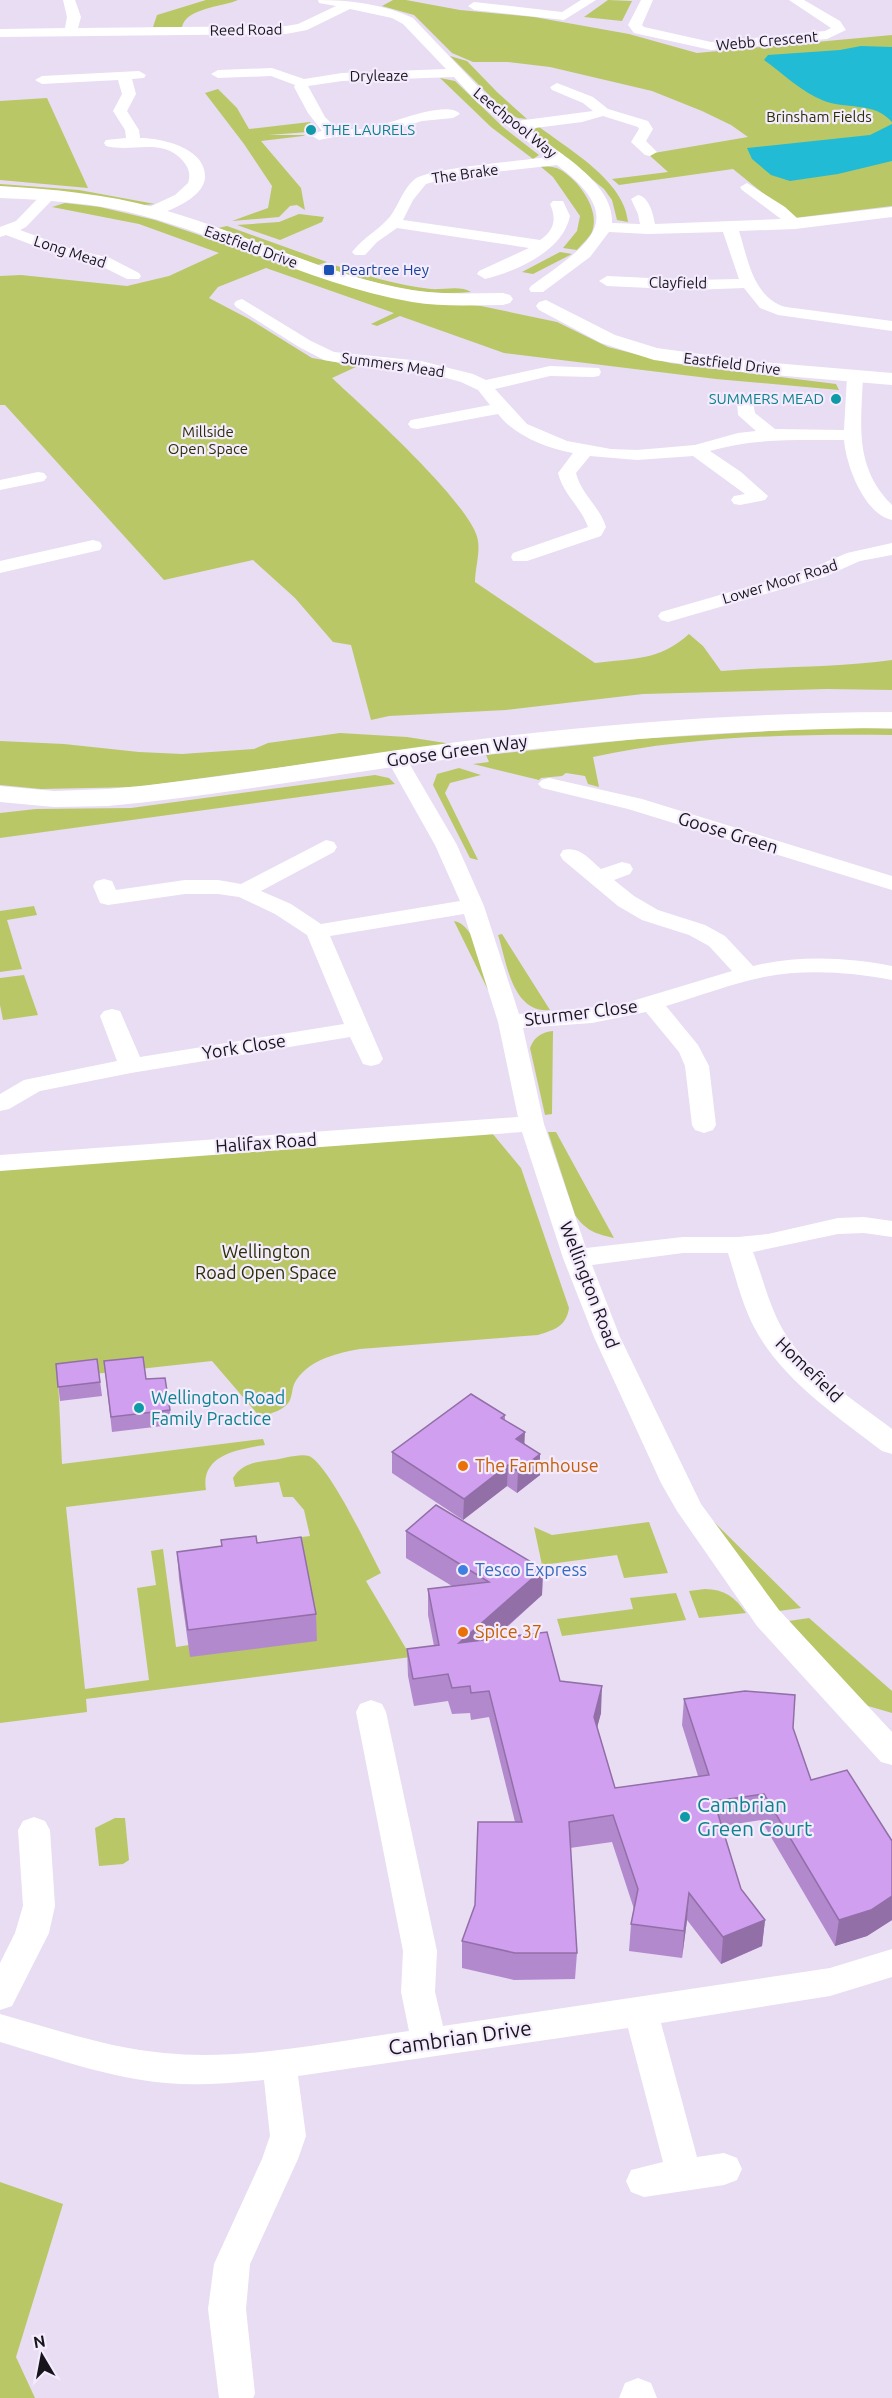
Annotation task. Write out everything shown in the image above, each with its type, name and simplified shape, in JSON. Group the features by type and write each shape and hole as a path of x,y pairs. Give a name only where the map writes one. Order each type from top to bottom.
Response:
{"main road":[{"name":"Goose Green Way","path":"8,798 90,798 146,794 396,758 563,737 670,728 807,721 892,720"}],"street":[{"path":"69,0 74,17 71,32"},
{"name":"Leechpool Way","path":"324,0 396,15 408,21 456,73 514,126 581,176 600,199 605,213 604,227"},
{"name":"Reed Road","path":"0,33 71,32 143,27 174,31 296,29 380,0"},
{"path":"474,6 539,9 564,16 590,0"},
{"name":"Webb Crescent","path":"647,0 635,25 639,30 700,45 725,46 827,35 839,30 836,24 795,0"},
{"path":"171,48 174,31"},
{"name":"Dryleaze","path":"218,74 272,72 303,83 342,77 456,73"},
{"path":"42,80 139,75"},
{"path":"123,76 130,90 120,111 132,130 133,141"},
{"path":"303,83 301,87 313,108 328,130 334,133"},
{"path":"557,87 588,100 603,112 644,124 646,129 638,142 650,152"},
{"path":"514,126 582,118 603,112"},
{"path":"319,136 334,133 370,133 421,117 453,114"},
{"path":"111,143 133,141 166,146 187,156 198,177 195,186 150,212"},
{"name":"The Brake","path":"360,252 371,239 394,223 420,181 432,177 560,160"},
{"path":"747,187 780,210 795,224"},
{"name":"Eastfield Drive","path":"0,192 90,200 150,212 361,285 414,296 527,302 608,339 654,354 739,366 892,379"},
{"name":"Long Mead","path":"4,231 21,224 48,196"},
{"path":"638,200 646,213 648,229"},
{"path":"485,274 527,257 563,226 564,217 558,204"},
{"path":"527,302 585,254 604,227 730,228 795,224 892,212"},
{"path":"394,223 541,245"},
{"path":"730,228 750,283 759,300 768,306 784,312 874,318 892,326"},
{"name":"Long Mead","path":"4,231 64,252 104,261 133,276"},
{"name":"Clayfield","path":"606,281 692,285 750,283"},
{"name":"Summers Mead","path":"242,304 305,344 330,356 358,361 421,366 467,378 484,386 521,428 534,436 563,446 638,455 696,450 738,438 771,434 850,435"},
{"path":"484,386 550,370 593,372"},
{"path":"855,377 850,435 855,462 870,491 892,515"},
{"path":"746,402 747,415 771,434"},
{"path":"417,424 502,408"},
{"path":"520,557 594,532 597,527 594,514 572,487 567,473 585,450"},
{"path":"696,450 735,476 759,496 740,500"},
{"path":"0,485 38,477"},
{"path":"870,491 892,490"},
{"path":"0,567 93,546"},
{"name":"Lower Moor Road","path":"646,611 673,622 817,573 854,557 892,549"},
{"name":"Wellington Road","path":"396,758 446,845 473,906 510,1022 532,1124 576,1258 607,1337 646,1425 691,1511 768,1618 890,1746"},
{"name":"Goose Green","path":"560,784 634,804 892,883"},
{"path":"243,891 326,847"},
{"path":"571,855 626,901 650,915 697,930 717,941 748,974"},
{"path":"598,878 622,869"},
{"path":"104,886 108,898 185,887 218,887 243,891 283,909 317,931 371,1059"},
{"path":"317,931 473,906"},
{"name":"Sturmer Close","path":"510,1022 615,1012 652,1004 748,974 788,967 876,970 892,973"},
{"name":"Sturmer Close","path":"652,1004 690,1050 697,1066 704,1125"},
{"path":"112,1016 130,1066"},
{"name":"York Close","path":"1,1111 33,1085 130,1066 358,1029"},
{"name":"Halifax Road","path":"0,1163 532,1124"},
{"path":"576,1258 683,1245 738,1245 768,1242 838,1226 864,1225 892,1229"},
{"name":"Homefield","path":"738,1245 768,1328 782,1349 811,1378 892,1444"},
{"path":"371,1712 420,1951 418,1992 429,2042"},
{"path":"0,1996 32,1933 39,1906 34,1830"},
{"name":"Cambrian Drive","path":"0,2028 109,2059 163,2068 221,2070 279,2064 641,2012 830,1982 892,1963"},
{"path":"641,2012 684,2175"},
{"path":"236,2394 227,2309 232,2264 280,2159 288,2136 279,2064"},
{"path":"644,2181 724,2169"}],"green space":[{"path":"206,0 238,0 197,12 185,21 182,27 153,27 157,15"},
{"name":"Brinsham Fields","path":"393,0 406,0 460,10 534,17 629,34 697,53 892,35 892,206 794,218 733,169 619,185 612,179 668,172 648,154 748,137 731,125 702,111 652,91 550,67 508,62 473,62 452,53 414,15 382,6"},
{"path":"608,0 632,1 622,21 584,17"},
{"path":"450,56 467,61 527,119 507,113"},
{"path":"440,78 455,81 503,127 539,155 533,159 491,127"},
{"path":"218,89 237,108 249,129 310,122 314,128 306,128 308,132 268,135 305,135 303,136 261,141 301,188 305,210 297,205 290,206 279,217 232,221 268,208 272,186 244,144 205,93"},
{"path":"47,98 88,188 0,180 0,101"},
{"path":"538,126 593,167 606,180 625,207 628,222 617,220 612,200 604,189 533,131"},
{"path":"540,166 557,168 566,174 580,188 591,205 594,223 592,232 577,250 563,248 577,231 580,216 553,177"},
{"path":"0,184 79,190 155,204 144,205 0,189"},
{"name":"Millside Open Space","path":"65,203 100,207 155,220 362,290 411,299 481,306 557,322 608,347 670,363 836,384 839,390 716,379 504,353 400,316 377,326 371,324 394,313 266,268 218,287 209,298 249,319 312,358 358,366 332,378 414,456 458,505 472,525 478,541 475,582 595,663 656,654 678,643 689,634 703,646 721,671 892,660 892,690 827,689 643,694 506,710 389,716 371,720 351,645 333,642 295,598 253,560 164,580 5,405 0,405 0,276 21,275 127,286 169,276 219,253 139,224 52,207"},
{"path":"299,214 324,217 322,222 280,240 237,225 279,222"},
{"path":"227,226 327,262 318,265 218,228"},
{"path":"560,252 572,254 533,274 522,272"},
{"path":"331,264 405,285 431,289 462,289 471,292 415,291 324,267"},
{"path":"839,727 892,729 892,735 742,738 630,750 593,757 599,787 588,784 585,776 566,773 562,776 539,780 473,764 489,762 486,755 637,739"},
{"path":"340,733 407,737 452,744 137,787 41,789 0,785 0,741 182,754 254,749 268,743"},
{"path":"459,768 481,775 450,783 445,793 478,860 470,858 433,785 437,774"},
{"path":"375,775 389,778 395,784 0,838 0,813 36,809 131,808"},
{"path":"34,906 37,915 7,920 22,969 0,972 0,911"},
{"path":"454,921 468,930 483,960 493,989 488,990"},
{"path":"502,934 550,1010 537,1009 519,995 508,972 498,935"},
{"path":"24,975 38,1015 3,1020 0,1005 0,978"},
{"path":"553,1031 552,1114 545,1115 530,1048 539,1036"},
{"path":"548,1132 556,1132 614,1238 592,1231 575,1215"},
{"name":"Wellington Road Open Space","path":"492,1133 521,1168 569,1308 565,1320 554,1329 538,1335 360,1349 334,1355 317,1362 303,1372 294,1384 291,1397 286,1405 260,1417 212,1361 58,1378 62,1464 263,1439 265,1445 233,1452 215,1461 206,1478 206,1490 66,1507 85,1689 149,1680 137,1588 156,1585 151,1551 163,1549 176,1647 189,1645 191,1657 249,1544 310,1536 304,1510 293,1497 283,1497 279,1482 235,1487 233,1478 241,1469 250,1464 305,1455 317,1463 327,1475 348,1509 381,1573 366,1581 411,1657 86,1699 87,1712 0,1723 0,1170"},
{"path":"706,1514 801,1608 779,1611"},
{"path":"649,1522 668,1573 624,1578 617,1555 542,1565 534,1527 552,1535"},
{"path":"718,1590 728,1595 738,1602 746,1613 699,1618 689,1591"},
{"path":"676,1593 686,1620 562,1636 557,1619 633,1609 630,1598"},
{"path":"809,1618 892,1691 892,1713 868,1706 789,1621"},
{"path":"115,1818 125,1818 129,1860 123,1864 99,1866 95,1828"},
{"path":"0,2182 63,2204 16,2357 35,2398 0,2398"}],"water":[{"path":"861,46 892,47 892,122 885,115 868,108 831,103 815,97 764,60 768,55 840,50"},
{"path":"892,124 892,161 838,174 790,181 771,175 752,159 747,148 870,135"}],"building":[{"path":"143,1357 146,1379 165,1378 170,1410 111,1417 104,1361"},
{"path":"97,1359 100,1382 58,1387 56,1364"},
{"name":"The Farmhouse","path":"471,1394 505,1415 501,1418 525,1432 516,1439 540,1454 518,1471 508,1465 464,1499 392,1452"},
{"name":"Cambrian Green Court","path":"436,1505 543,1569 459,1643 547,1632 560,1681 602,1686 594,1717 615,1788 709,1775 684,1699 745,1691 795,1695 793,1728 811,1780 847,1770 892,1841 892,1896 871,1910 839,1920 764,1794 714,1801 741,1889 765,1920 723,1937 689,1893 684,1931 631,1924 638,1889 613,1815 569,1822 577,1953 515,1953 462,1941 475,1905 478,1822 522,1822 489,1691 471,1693 470,1686 452,1688 448,1674 413,1679 407,1649 439,1645 428,1589 489,1582 406,1531"},
{"path":"256,1536 257,1543 301,1537 316,1614 188,1630 177,1552 222,1546 221,1540"}],"place":[{"name":"THE LAURELS","path":"311,130"},
{"name":"Peartree Hey","path":"329,270"},
{"name":"SUMMERS MEAD","path":"836,399"},
{"name":"Wellington Road Family Practice","path":"139,1408"},
{"name":"The Farmhouse","path":"463,1466"},
{"name":"Tesco Express","path":"463,1570"},
{"name":"Spice 37","path":"463,1632"},
{"name":"Cambrian Green Court","path":"685,1817"}]}
